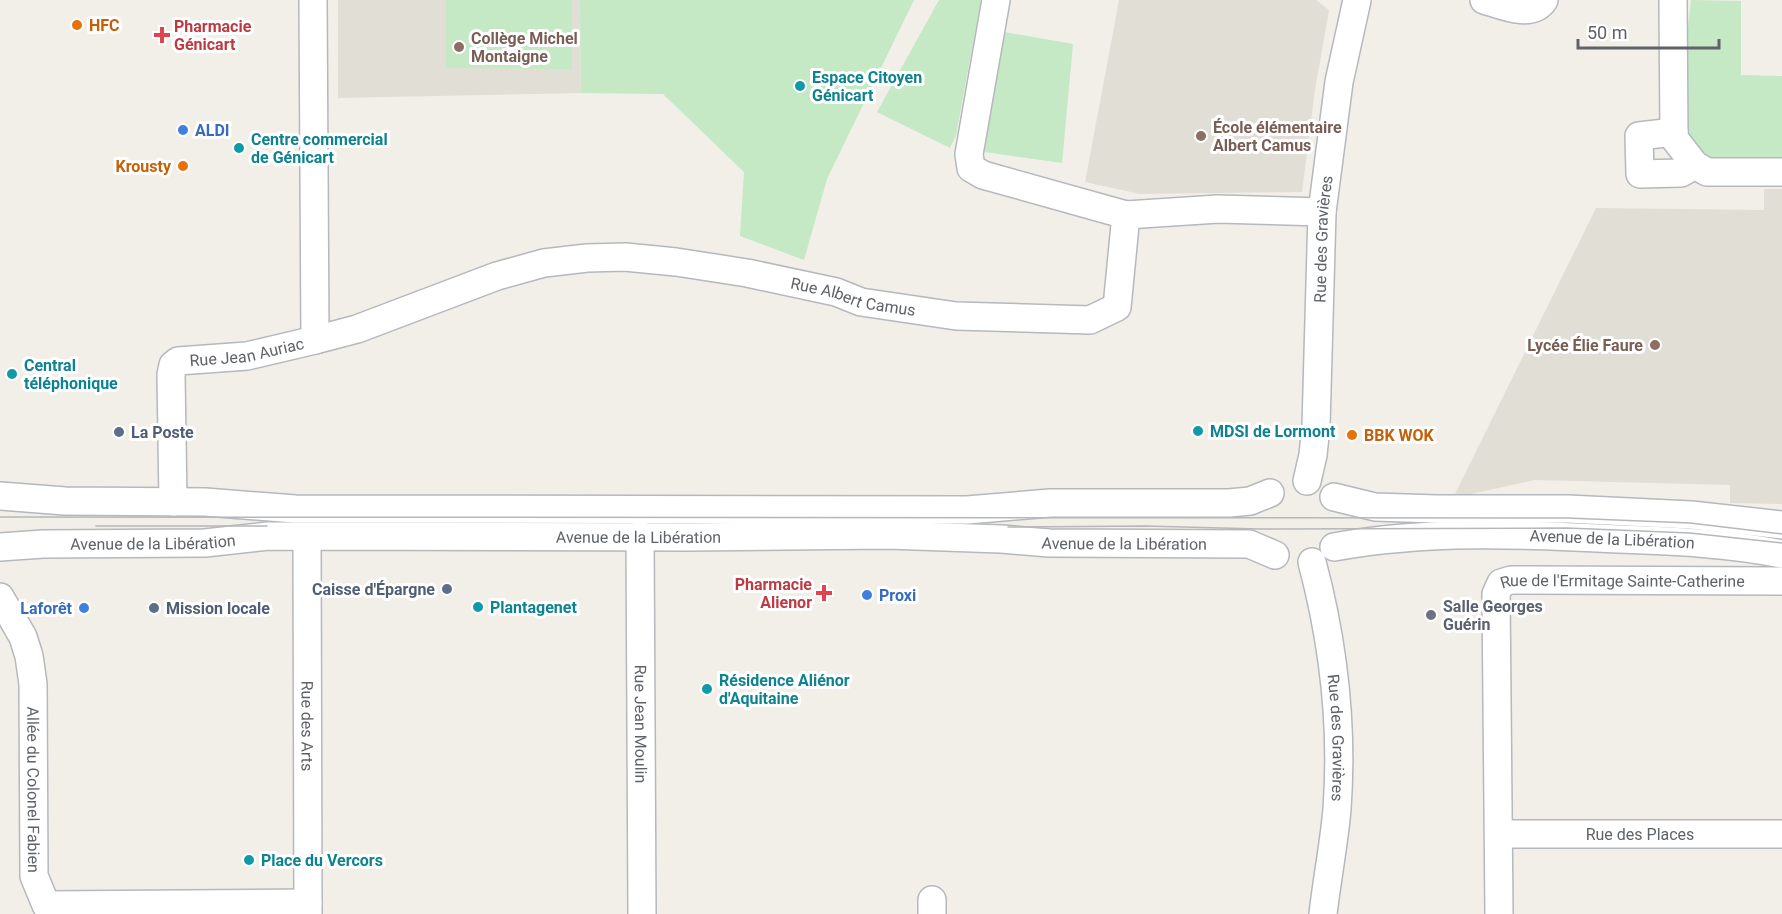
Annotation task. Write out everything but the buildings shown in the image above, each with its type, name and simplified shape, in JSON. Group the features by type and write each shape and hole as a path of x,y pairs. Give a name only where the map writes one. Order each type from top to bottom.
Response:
{"street":[{"path":"313,0 315,340"},
{"path":"996,0 969,154 971,168 983,175 1126,215 1218,209 1322,212"},
{"name":"Rue des Gravières","path":"1307,480 1313,455 1316,426 1322,212 1338,82 1357,0"},
{"path":"1484,0 1530,10 1541,6 1544,0"},
{"path":"1673,0 1674,138 1695,165 1707,172 1782,172"},
{"path":"1674,132 1639,136 1640,174 1681,173 1695,165"},
{"name":"Rue Albert Camus","path":"315,340 357,329 497,276 544,263 587,258 625,257 747,273 836,292 861,302 956,316 1090,320 1117,307 1126,215"},
{"name":"Rue Jean Auriac","path":"172,502 171,375 173,365 178,361 247,356 315,340"},
{"path":"1307,480 1317,483 1334,497 1342,518 1342,529 1323,555 1293,563 1275,555 1262,539 1259,523 1262,504 1270,493 1287,483 1307,480"},
{"name":"Avenue de la Libération","path":"0,496 65,501 221,503 296,509 967,510 1050,503 1229,503 1250,501 1270,493"},
{"name":"Avenue de la Libération","path":"1334,497 1375,507 1579,509 1691,515 1782,525"},
{"name":"Avenue de la Libération","path":"0,547 43,543 205,543 268,536 888,535 1049,543 1249,544 1275,555"},
{"name":"Rue Jean Moulin","path":"640,536 642,914"},
{"name":"Avenue de la Libération","path":"1323,555 1374,540 1437,536 1566,536 1690,542 1782,554"},
{"name":"Rue des Arts","path":"307,537 308,908"},
{"name":"Rue des Gravières","path":"1323,555 1319,590 1332,664 1338,753 1337,811 1323,914"},
{"name":"Rue de l'Ermitage Sainte-Catherine","path":"1499,834 1496,594 1501,584 1511,580 1782,581"},
{"name":"Allée du Colonel Fabien","path":"0,597 23,637 29,656 33,684 34,876 46,905 308,908"},
{"path":"1499,834 1499,914"},
{"name":"Rue des Places","path":"1499,834 1782,834"}],"shaded area":[{"name":"Collège Michel Montaigne","path":"338,0 580,0 581,93 338,98"},
{"name":"École élémentaire Albert Camus","path":"1119,0 1316,0 1329,10 1315,90 1302,192 1140,194 1085,182"},
{"name":"Lycée Élie Faure","path":"1764,189 1782,189 1782,504 1730,503 1730,485 1535,480 1453,498 1596,208 1764,210"}],"green space":[{"path":"446,0 572,0 572,69 446,68"},
{"path":"580,0 914,0 827,179 804,260 740,236 744,172 663,94 581,93"},
{"path":"939,0 981,0 956,135 950,148 877,112"},
{"path":"1691,0 1741,1 1741,75 1782,76 1782,159 1722,166 1695,156 1682,134 1686,45"},
{"path":"1004,32 1073,44 1062,163 984,152"}],"tram line":[{"path":"0,517 1567,518 1690,523 1782,534"},
{"path":"96,526 267,526"},
{"path":"1008,527 1567,528 1690,533 1782,543"}],"place":[{"name":"HFC","path":"77,25"},
{"name":"Pharmacie Génicart","path":"162,35"},
{"name":"Collège Michel Montaigne","path":"459,47"},
{"name":"Espace Citoyen Génicart","path":"800,86"},
{"name":"ALDI","path":"183,130"},
{"name":"École élémentaire Albert Camus","path":"1201,136"},
{"name":"Centre commercial de Génicart","path":"239,148"},
{"name":"Krousty","path":"183,166"},
{"name":"Lycée Élie Faure","path":"1655,345"},
{"name":"Central téléphonique","path":"12,374"},
{"name":"MDSI de Lormont","path":"1198,431"},
{"name":"La Poste","path":"119,432"},
{"name":"BBK WOK","path":"1352,435"},
{"name":"Caisse d'Épargne","path":"447,589"},
{"name":"Pharmacie Alienor","path":"824,593"},
{"name":"Proxi","path":"867,595"},
{"name":"Plantagenet","path":"478,607"},
{"name":"Laforêt","path":"84,608"},
{"name":"Mission locale","path":"154,608"},
{"name":"Salle Georges Guérin","path":"1431,615"},
{"name":"Résidence Aliénor d'Aquitaine","path":"707,689"},
{"name":"Place du Vercors","path":"249,860"}]}
